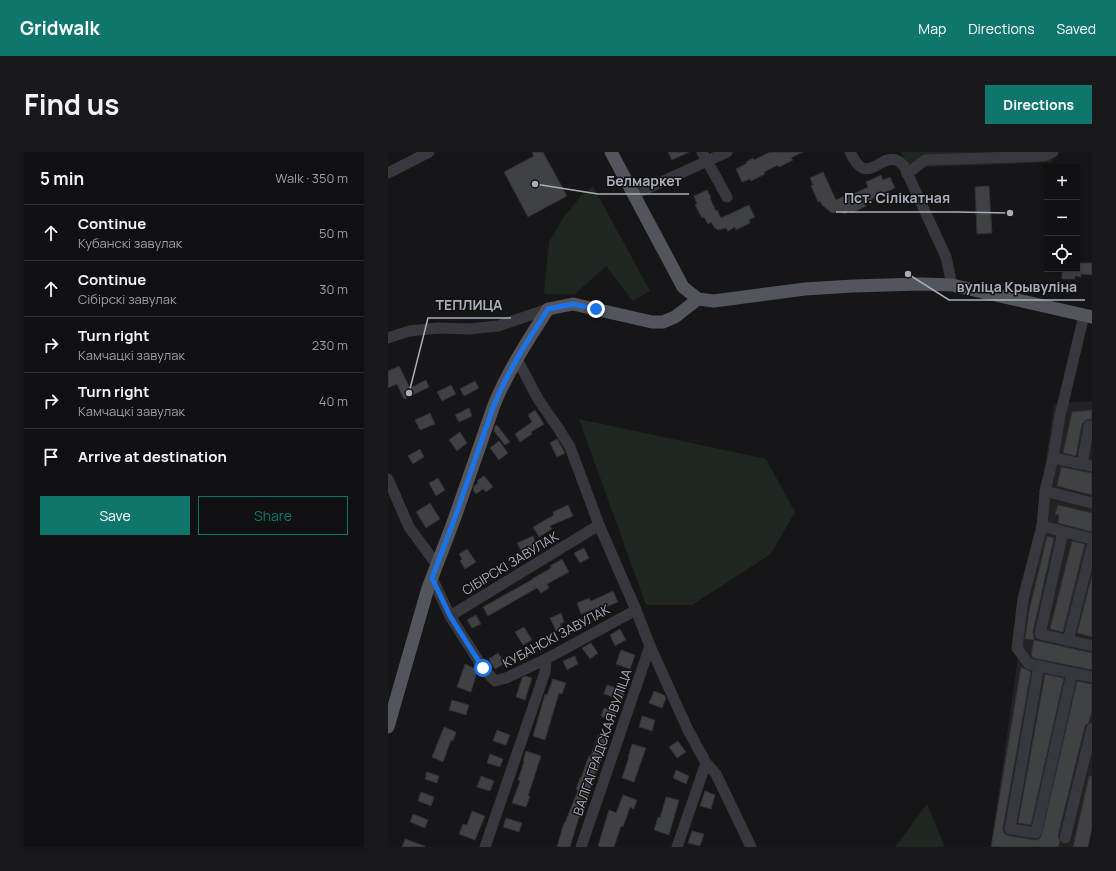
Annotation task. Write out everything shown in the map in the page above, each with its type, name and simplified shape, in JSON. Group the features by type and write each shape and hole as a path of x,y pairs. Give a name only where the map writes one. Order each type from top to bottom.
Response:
{"main road":[{"path":"611,152 683,287 698,299 714,301 853,286 952,284 1088,316"},
{"path":"389,722 430,583 454,520 494,405 501,387 517,358 548,309 573,304 652,322 663,322 675,317 698,299"}],"street":[{"path":"388,173 429,152"},
{"path":"634,195 705,157 727,152"},
{"path":"850,152 854,161 861,167 869,169 891,159 898,161 904,166 946,257 952,284"},
{"path":"907,174 925,160 1044,156 1053,152"},
{"path":"705,157 727,197"},
{"path":"388,338 409,331 438,328 468,329 498,326 548,309"},
{"path":"1088,316 1058,426 1053,458 1045,491 1042,526 1023,599 1017,648 1029,664 1092,677"},
{"path":"517,358 538,399 570,447 599,525 650,646 688,730 706,763 716,774 751,847"},
{"path":"1053,458 1087,465 1089,426 1092,426"},
{"path":"388,480 409,527 437,565"},
{"path":"1045,491 1092,503"},
{"name":"СІБІРСКІ ЗАВУЛАК","path":"450,616 599,525"},
{"path":"1042,526 1092,539"},
{"path":"1063,532 1040,634 1092,646"},
{"path":"1068,641 1092,546"},
{"path":"430,583 450,616"},
{"name":"КУБАНСКІ ЗАВУЛАК","path":"450,616 483,668 495,681 506,678 546,659 636,610"},
{"name":"ВАЛГАГРАДСКАЯ ВУЛІЦА","path":"580,847 650,646"},
{"path":"485,847 545,672 546,659"},
{"path":"1039,666 1010,828 1036,833 1072,673"},
{"path":"1065,838 1092,728"},
{"path":"677,847 706,763"}],"shaded area":[{"path":"901,152 1055,152 1052,162 909,168"},
{"path":"593,186 650,291 633,301 606,266 575,294 544,294 549,242 563,218 581,196"},
{"path":"1092,401 1092,831 1088,847 991,847 1054,404"},
{"path":"579,419 766,459 795,512 771,554 692,605 646,605"},
{"path":"927,804 945,847 895,847"}],"building":[{"path":"532,152 543,152 567,196 528,217 504,172 534,156"},
{"path":"668,152 689,152 672,160"},
{"path":"770,152 803,152 791,158 793,160 764,172 765,174 751,181 750,179 742,182 736,169 753,158 754,160"},
{"path":"823,172 836,200 852,192 853,194 868,187 866,182 881,175 883,180 890,177 895,188 872,199 872,201 865,204 866,206 852,213 850,211 844,214 843,212 832,213 822,205 820,201 818,202 811,186 813,185 810,178"},
{"path":"989,186 992,233 977,234 975,187"},
{"path":"707,190 716,211 717,210 721,218 749,205 755,217 749,220 750,223 736,230 735,227 728,231 726,228 718,230 711,222 708,224 704,217 702,218 695,205 697,204 694,196"},
{"path":"1080,263 1092,263 1092,275 1081,274 1081,277 1075,276 1075,279 1062,279 1062,272 1080,272"},
{"path":"399,366 410,388 426,380 429,387 404,399 397,384 388,388 388,371"},
{"path":"475,381 479,388 464,396 460,389"},
{"path":"451,385 456,394 442,401 437,392"},
{"path":"469,408 472,416 459,422 455,415"},
{"path":"535,410 544,424 531,432 532,434 520,442 515,434 532,422 528,415"},
{"path":"1092,410 1092,419 1086,420 1082,424 1076,456 1063,453 1072,412"},
{"path":"430,413 435,424 420,430 415,420"},
{"path":"497,425 510,442 505,445 494,431 495,426"},
{"path":"460,432 467,443 457,451 449,440"},
{"path":"557,439 565,453 557,457 550,443"},
{"path":"499,441 508,453 499,460 490,448"},
{"path":"420,449 424,457 413,464 408,456"},
{"path":"1061,467 1092,473 1092,495 1057,486"},
{"path":"484,476 493,487 486,492 483,489 476,494 473,490 474,486 478,483 477,481"},
{"path":"438,478 445,490 436,496 429,483"},
{"path":"430,503 440,519 426,528 416,512"},
{"path":"568,505 573,516 550,526 552,529 539,537 533,527 554,515 553,512"},
{"path":"1058,505 1092,513 1092,532 1058,523 1059,515 1055,514"},
{"path":"533,536 537,546 522,553 517,543"},
{"path":"1047,536 1054,538 1033,632 1034,640 1025,639 1029,611"},
{"path":"1072,541 1085,544 1063,632 1050,629"},
{"path":"584,548 589,558 580,563 574,553"},
{"path":"467,549 476,562 465,569 460,561 462,559 459,554"},
{"path":"562,559 569,572 547,584 549,588 541,593 537,588 488,616 483,607 533,579"},
{"path":"1092,575 1092,637 1077,633"},
{"path":"613,591 618,602 606,607 604,605 581,614 577,603 589,598 591,601"},
{"path":"561,613 564,622 560,624 562,628 556,631 550,618"},
{"path":"476,615 481,624 472,628 467,620"},
{"path":"524,627 532,640 523,645 515,632"},
{"path":"620,629 626,640 615,646 610,635"},
{"path":"1034,640 1092,653 1092,670 1033,658 1031,655"},
{"path":"591,643 598,653 590,659 582,648"},
{"path":"621,650 635,655 630,669 616,664"},
{"path":"498,653 505,663 495,669 489,659"},
{"path":"575,656 578,664 567,670 563,661"},
{"path":"465,664 474,668 477,672 471,692 457,687"},
{"path":"1021,667 1031,672 1003,828 1005,834 1009,836 1035,840 1041,837 1077,681 1092,684 1092,711 1089,722 1085,726 1058,836 1060,842 1058,847 991,847"},
{"path":"1045,674 1064,678 1031,825 1018,823"},
{"path":"525,676 532,678 525,700 516,697 522,678"},
{"path":"553,679 566,683 562,694 559,693 545,740 533,736 545,694 547,695"},
{"path":"607,685 625,691 622,700 604,694"},
{"path":"654,691 664,695 666,698 662,708 649,703"},
{"path":"452,700 469,705 466,715 449,710"},
{"path":"604,708 616,712 612,721 601,716"},
{"path":"642,716 655,720 652,731 639,727"},
{"path":"444,727 456,732 453,741 451,740 443,762 432,757"},
{"path":"497,730 510,735 506,745 493,741"},
{"path":"599,733 609,736 586,804 581,817 579,817 570,847 557,847 564,823 578,790 576,789 580,778 589,756 591,756"},
{"path":"678,741 686,752 677,758 669,747"},
{"path":"632,744 646,748 634,782 622,778"},
{"path":"526,751 541,756 526,807 512,803 520,781 518,780"},
{"path":"490,754 503,759 500,767 487,763"},
{"path":"676,770 689,776 686,784 673,778"},
{"path":"427,772 439,776 437,783 425,779"},
{"path":"481,776 494,781 490,791 477,787"},
{"path":"1089,776 1092,776 1092,828 1088,847 1073,847"},
{"path":"705,791 715,795 711,809 700,806"},
{"path":"421,792 434,797 431,806 418,801"},
{"path":"623,795 637,800 634,809 630,807 623,827 621,826 614,847 598,846 609,810 616,813"},
{"path":"666,797 679,800 669,835 654,830 658,817 660,818"},
{"path":"472,811 485,816 475,840 459,834 463,824 467,825"},
{"path":"413,814 428,820 425,828 410,822"},
{"path":"506,818 522,823 519,832 503,827"},
{"path":"692,831 704,834 700,846 688,843"},
{"path":"405,839 425,846 425,847 402,847"}],"place":[{"name":"Белмаркет","path":"535,184"},
{"name":"Пст. Сілікатная","path":"1010,213"},
{"name":"вуліца Крывуліна","path":"908,274"},
{"name":"ТЕПЛИЦА","path":"409,393"}],"route":[{"path":"483,668 450,616 432,578 501,387 533,331 548,309 573,304 596,309"}]}
